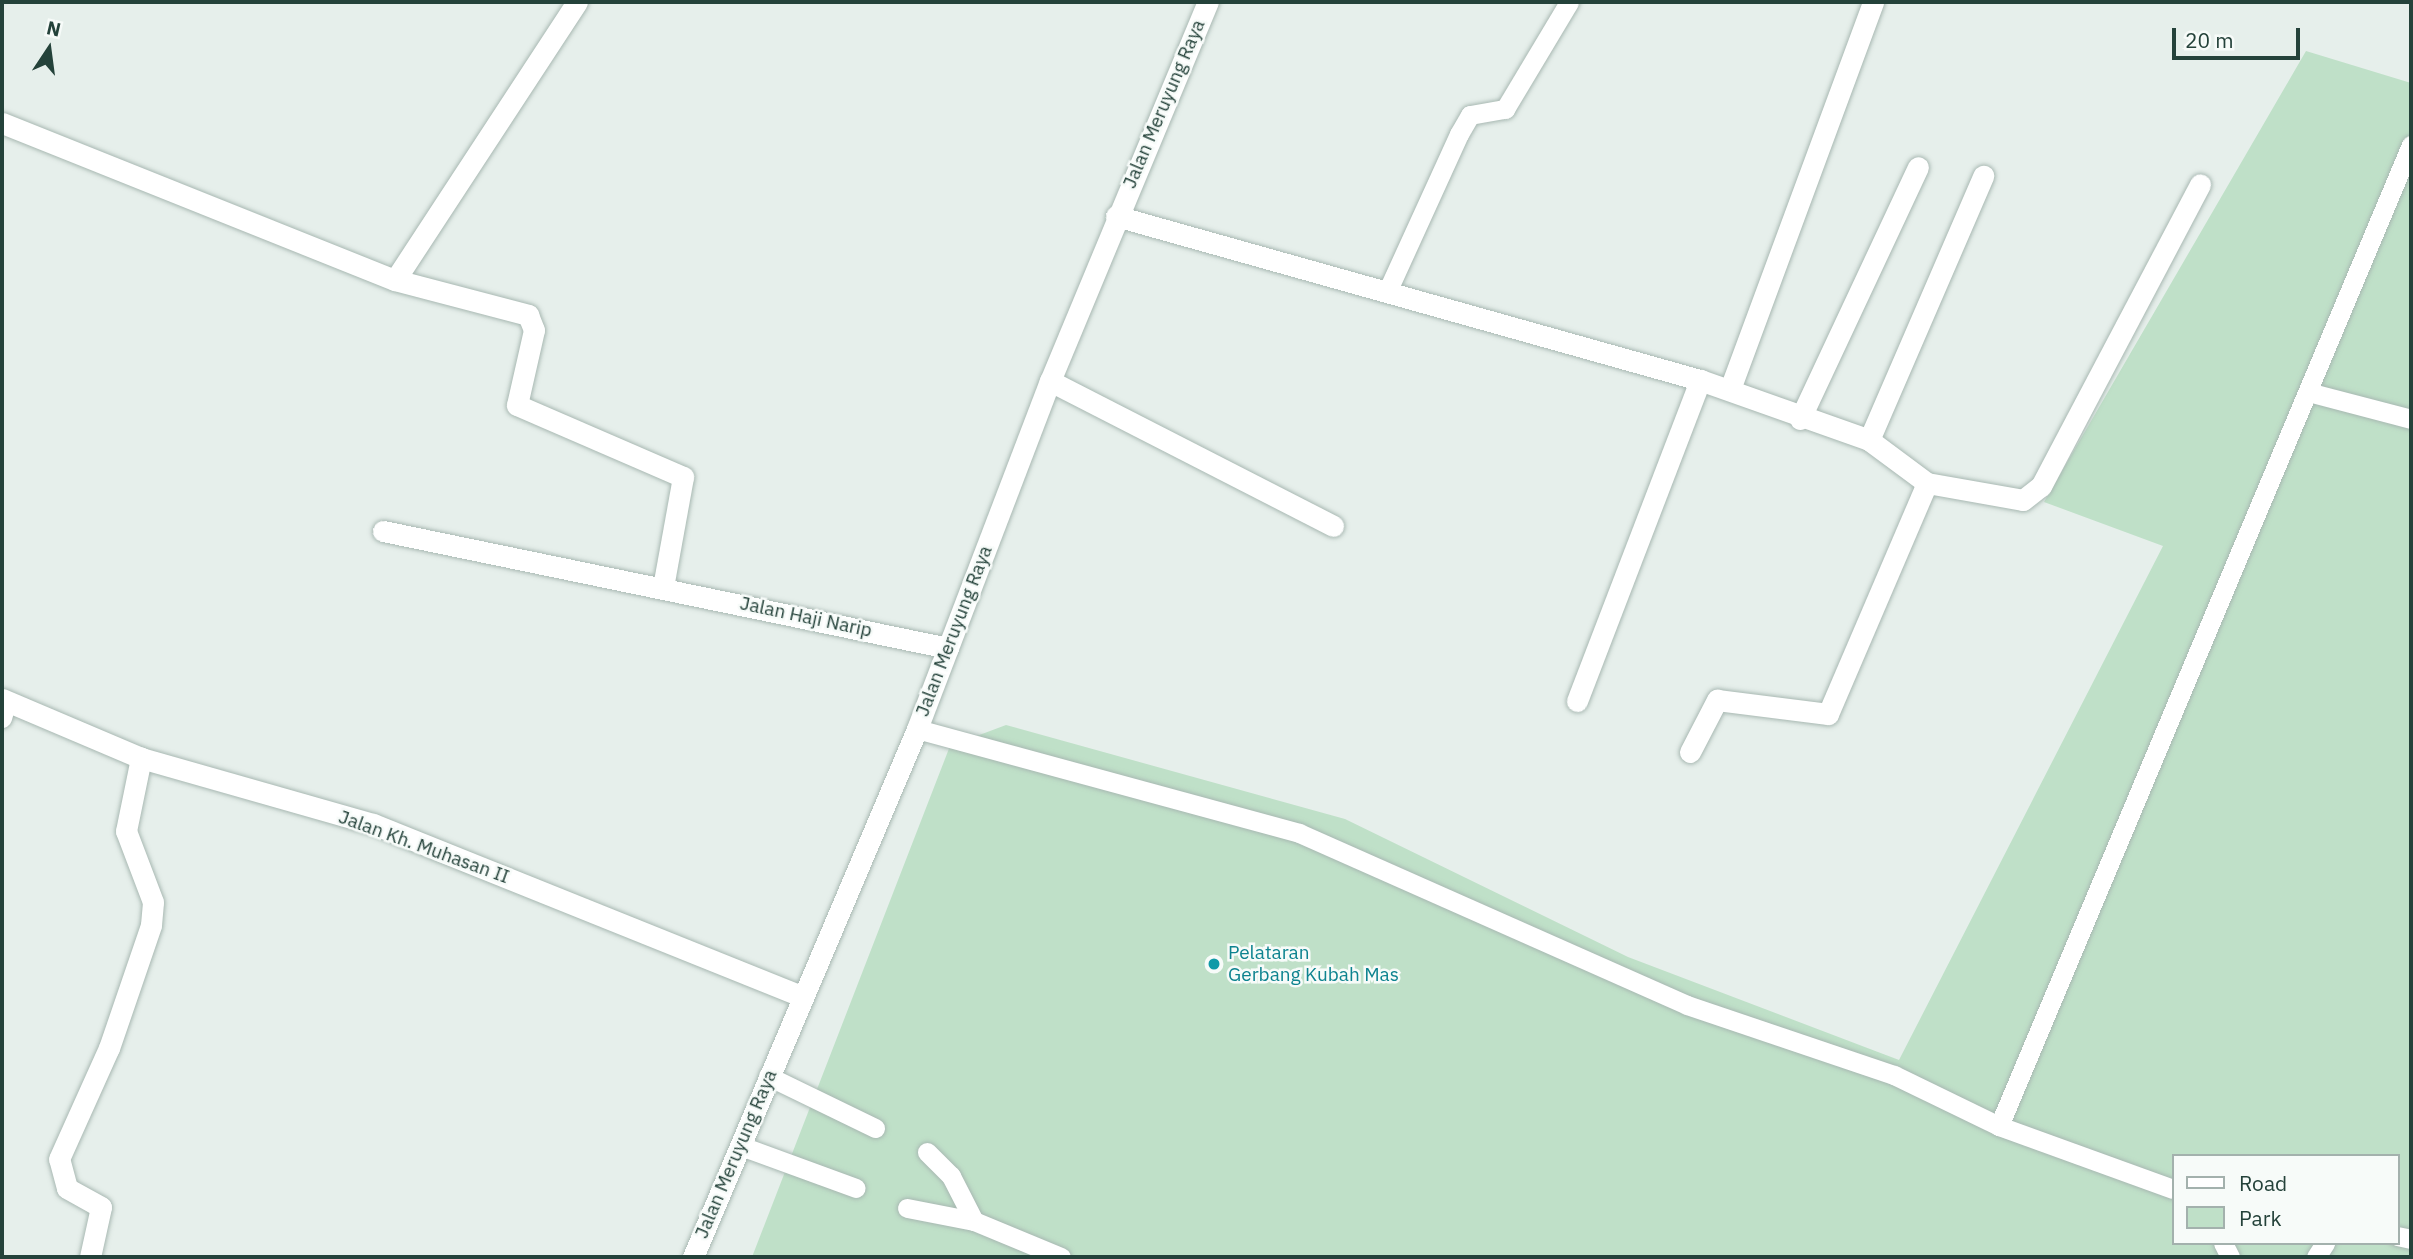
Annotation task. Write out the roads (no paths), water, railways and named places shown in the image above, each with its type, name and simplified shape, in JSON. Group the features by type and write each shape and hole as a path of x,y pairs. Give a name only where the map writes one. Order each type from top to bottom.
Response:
{"street":[{"path":"395,280 577,2"},
{"name":"Jalan Meruyung Raya","path":"693,1257 917,729 1116,216 1208,2"},
{"path":"1730,389 1873,2"},
{"path":"2,123 395,280 528,315 534,330 517,405 581,430 594,443 678,471 684,489 663,587"},
{"path":"1800,419 1918,167"},
{"path":"1869,440 1983,176"},
{"path":"1116,216 1730,389 1800,419 1869,440 1927,483 2023,500 2041,486 2200,184"},
{"path":"1577,701 1700,380"},
{"path":"1050,382 1333,526"},
{"path":"1690,752 1717,700 1828,715 1927,483"},
{"name":"Jalan Haji Narip","path":"383,531 948,648"},
{"name":"Jalan Kh. Muhasan II","path":"3,706 141,758 373,824 803,997"},
{"path":"90,1257 101,1207 67,1188 59,1159 109,1048 151,925 153,902 126,831 141,758"}],"lane":[{"path":"1387,292 1464,124 1470,115 1505,109 1569,2"},
{"path":"1999,1126 2312,393 2411,145"},
{"path":"2312,393 2411,419"},
{"path":"917,729 1299,833 1687,1005 1894,1076 1999,1126 2172,1189"},
{"path":"768,1076 875,1128"},
{"path":"741,1146 856,1188"},
{"path":"927,1152 951,1176 974,1221"},
{"path":"907,1208 974,1221 1061,1257"}],"place":[{"name":"Pelataran Gerbang Kubah Mas","path":"1214,964"}]}
